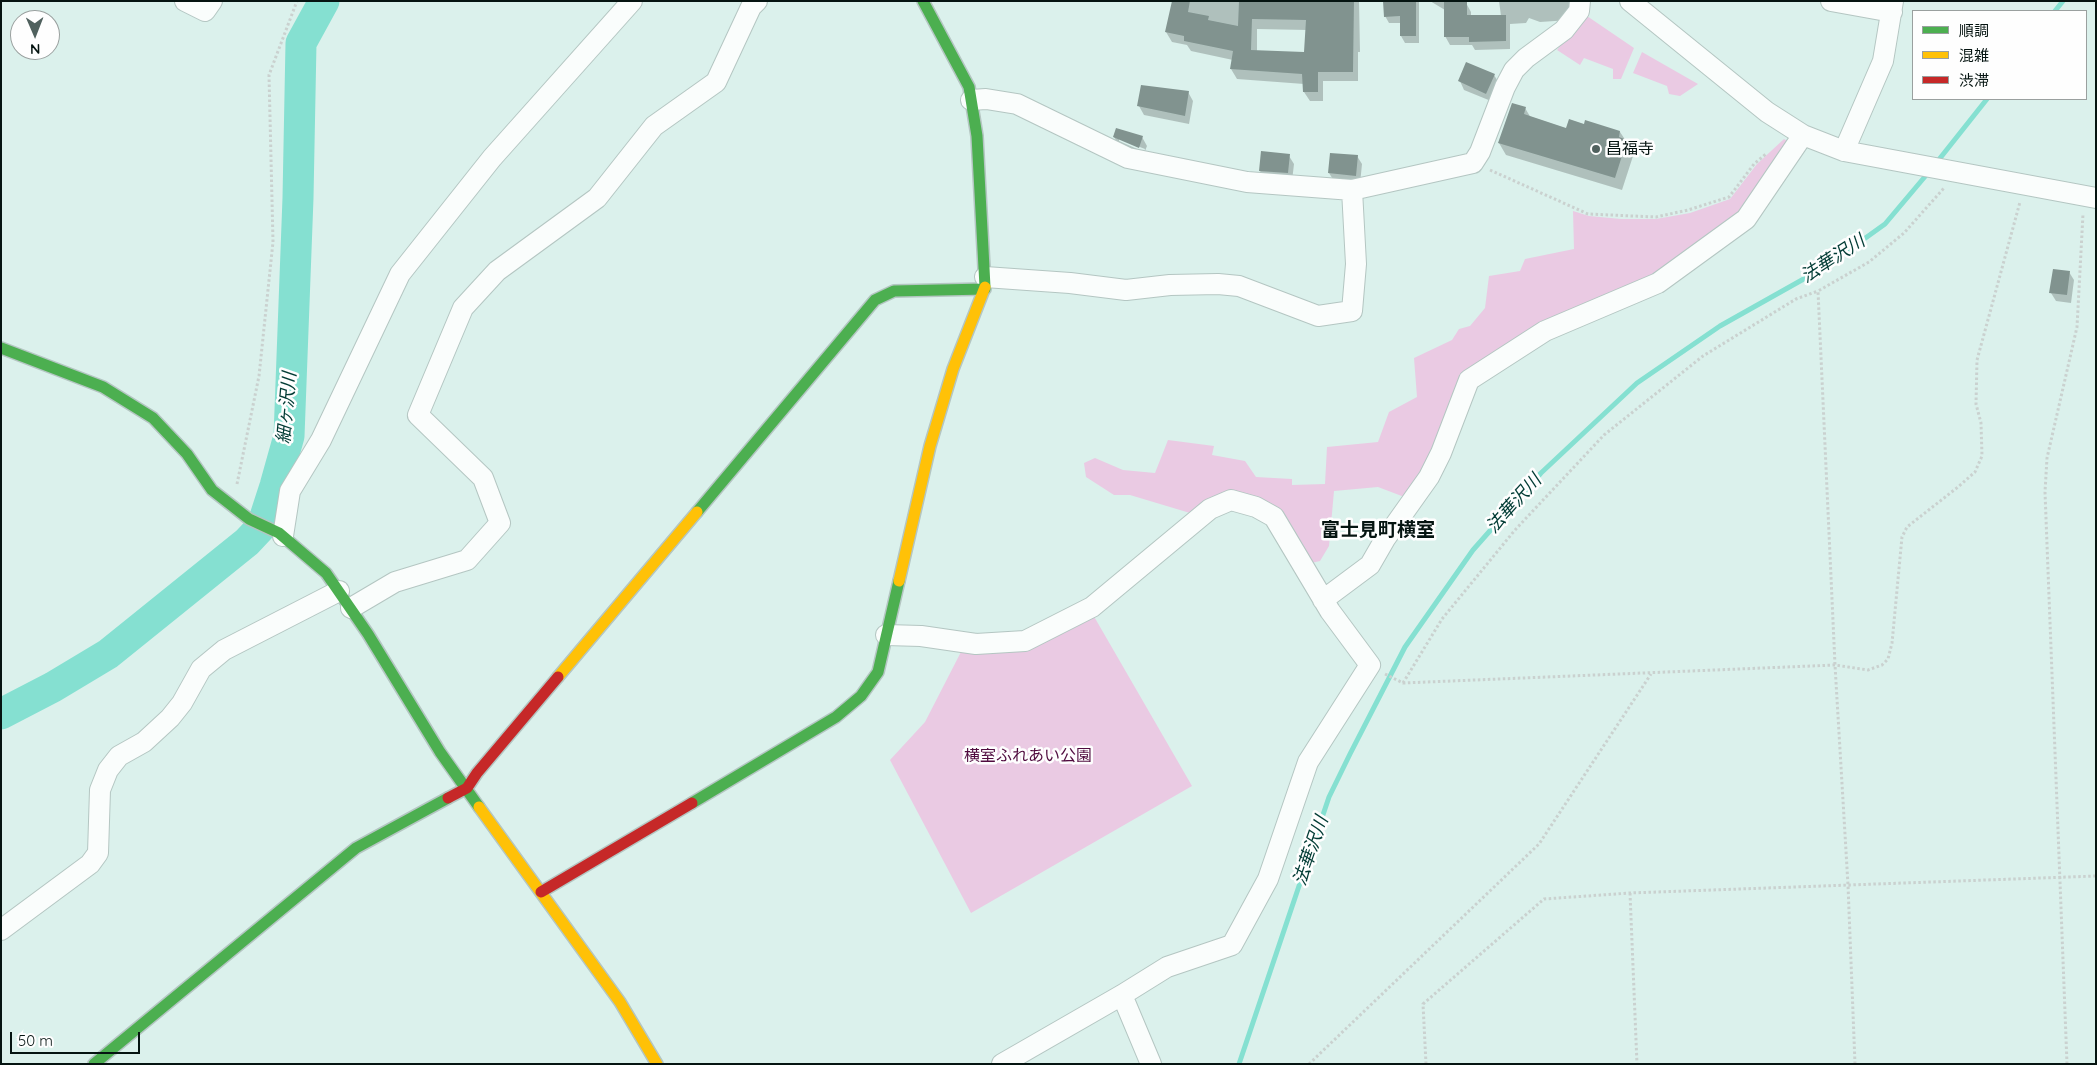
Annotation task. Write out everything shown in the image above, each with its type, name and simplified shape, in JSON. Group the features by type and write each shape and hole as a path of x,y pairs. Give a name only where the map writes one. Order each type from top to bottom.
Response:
{"street":[{"path":"185,1 205,10 212,1"},
{"path":"281,535 290,491 321,440 400,274 492,158 632,1"},
{"path":"351,608 395,582 467,560 500,523 483,478 418,415 463,308 497,271 597,198 654,126 716,82 751,7 756,1"},
{"path":"541,892 836,717 861,696 878,672 930,446 953,368 985,283 977,136 969,87 923,1"},
{"path":"971,100 986,99 1017,104 1128,158 1247,182 1352,190 1473,163 1480,152 1505,87 1514,70 1526,58 1564,30 1579,11 1580,1"},
{"path":"1630,1 1767,112 1803,135 1844,150 2090,197"},
{"path":"1831,1 1893,6 1884,61 1844,150"},
{"path":"1323,600 1370,565 1385,539 1428,477 1441,453 1469,380 1545,331 1658,283 1746,218 1803,135"},
{"path":"94,1064 356,848 467,788 490,757 875,300 894,291 985,283 1070,283 1126,290 1170,285 1218,284 1239,286 1318,316 1352,311 1356,264 1352,190"},
{"path":"1,348 103,388 153,418 186,454 212,490 249,519 281,535 326,573 351,608 440,752 620,1002 657,1064"},
{"path":"886,635 921,636 976,644 1025,641 1092,607 1210,509 1231,500 1256,507 1274,517 1323,600 1370,666 1308,762 1268,879 1232,945 1167,967 1002,1064"},
{"path":"1,930 90,864 98,853 100,790 108,770 119,756 144,742 170,718 182,703 201,669 224,650 339,591"},
{"path":"1122,995 1151,1064"}],"path":[{"path":"233,506 259,376 273,242 269,75 297,1"},
{"path":"1473,163 1588,214 1656,217 1688,210 1728,197 1754,164 1771,150"},
{"path":"1403,683 1442,619 1515,530 1604,435 1703,356 1796,299 1818,292 1869,262 1904,233 1957,173"},
{"path":"1370,666 1403,683 1835,666 1868,670 1882,666 1888,659 1892,643 1902,536 1907,527 1958,488 1975,472 1982,456 1981,423 1976,404 1977,360 2012,227 2026,185"},
{"path":"2067,1064 2044,492 2047,458 2077,327 2090,197"},
{"path":"1818,292 1835,666 1848,885 1855,1064"},
{"path":"1309,1064 1539,844 1652,673"},
{"path":"1426,1064 1423,1004 1544,899 1630,893 2096,876"},
{"path":"1630,893 1637,1064"}],"green space":[{"path":"1584,14 1634,48 1621,79 1613,79 1613,69 1584,58 1580,65 1557,50"},
{"path":"1642,52 1698,84 1680,96 1669,94 1667,86 1633,73"},
{"path":"1784,139 1792,144 1744,216 1654,279 1465,377 1437,451 1407,498 1378,487 1334,491 1329,546 1320,561 1307,564 1259,504 1190,513 1130,495 1114,495 1086,477 1084,463 1095,458 1123,470 1155,473 1168,440 1214,446 1212,455 1245,461 1256,477 1292,479 1292,485 1325,484 1327,447 1378,442 1389,412 1417,397 1414,358 1452,340 1459,329 1470,326 1485,308 1489,276 1520,271 1525,259 1574,249 1573,211 1589,216 1621,219 1656,219 1690,213 1730,199 1757,164"},
{"name":"横室ふれあい公園","path":"1092,613 1192,786 971,913 890,760 925,722 963,648"}],"building":[{"path":"1172,1 1190,1 1188,12 1209,16 1208,20 1238,26 1239,1 1354,1 1353,72 1318,72 1318,92 1303,92 1302,74 1230,69 1233,51 1184,41 1184,36 1165,32","holes":["1252,19 1306,20 1304,52 1251,50"]},
{"path":"1383,1 1416,1 1416,36 1400,36 1400,16 1384,17"},
{"path":"1444,2 1467,2 1467,15 1506,15 1506,41 1469,42 1469,37 1444,37"},
{"path":"1466,62 1495,74 1486,94 1458,81"},
{"path":"1141,85 1189,91 1185,116 1137,106"},
{"path":"1512,103 1526,107 1524,114 1566,128 1569,119 1584,124 1585,120 1620,131 1619,137 1627,140 1615,178 1498,143"},
{"path":"1116,128 1143,136 1139,148 1113,137"},
{"path":"1261,151 1290,154 1288,173 1259,171"},
{"path":"1330,153 1358,155 1356,176 1328,173"},
{"path":"2053,269 2070,271 2067,295 2049,293"}],"waterway":[{"name":"細ヶ沢川","path":"1,714 53,687 108,654 247,542 262,526 289,436 298,198 301,43 324,1"},
{"name":"法華沢川","path":"2056,10 2063,1"},
{"name":"法華沢川","path":"1937,162 1986,100"},
{"name":"法華沢川","path":"1239,1064 1329,797 1405,647 1473,550 1541,473 1637,383 1720,326 1825,267 1885,224 1928,173"}],"traffic: fast":[{"path":"923,1 969,87 977,136 985,287"},
{"path":"697,512 875,300 894,291 985,289"},
{"path":"1,348 103,387 153,418 187,454 212,490 249,519 279,533 326,573 368,634 440,752 479,807"},
{"path":"692,803 836,717 861,696 878,672 899,581"},
{"path":"94,1064 356,848 448,798"}],"traffic: slow":[{"path":"899,581 930,446 953,369 985,287"},
{"path":"558,677 697,512"},
{"path":"479,807 620,1002 657,1064"}],"traffic: jam":[{"path":"448,798 467,788 477,773 558,677"},
{"path":"541,892 692,803"}],"place":[{"name":"昌福寺","path":"1596,149"}],"district":[{"name":"富士見町横室","path":"1378,530"}]}
